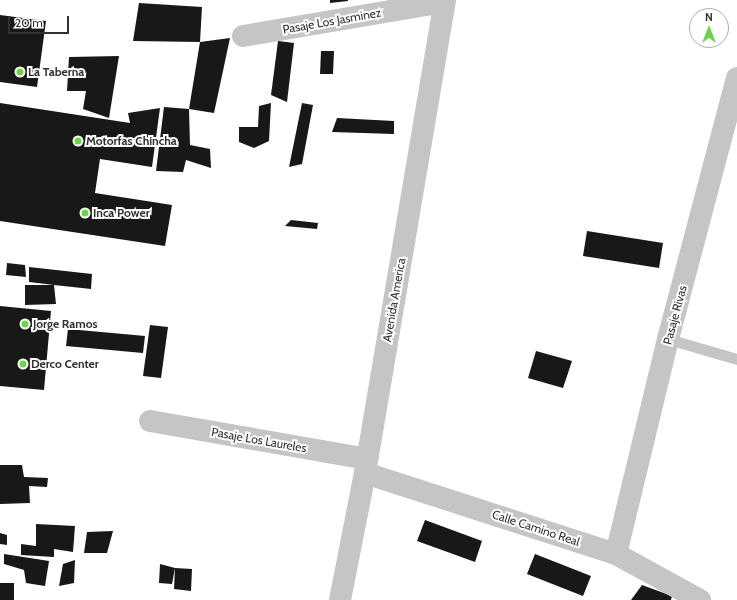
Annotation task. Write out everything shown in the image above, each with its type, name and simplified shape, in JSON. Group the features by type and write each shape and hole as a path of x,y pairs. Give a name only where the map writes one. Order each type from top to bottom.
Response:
{"street":[{"name":"Pasaje Los Jasminez","path":"243,36 444,1"},
{"name":"Avenida America","path":"340,600 366,466 444,1"},
{"name":"Pasaje Rivas","path":"616,554 668,339 737,78"},
{"name":"Pasaje Los Laureles","path":"150,421 366,466"},
{"name":"Calle Camino Real","path":"366,466 616,554 700,600"}],"lane":[{"path":"668,339 737,359"}],"building":[{"path":"330,0 348,0 348,1 330,3"},
{"path":"139,3 202,7 200,42 133,41"},
{"path":"0,15 46,21 37,87 0,82"},
{"path":"230,38 214,113 189,109 200,42"},
{"path":"278,41 294,43 287,102 271,95"},
{"path":"321,51 334,51 333,74 320,74"},
{"path":"119,56 109,118 83,109 86,91 67,91 69,57"},
{"path":"0,103 130,123 128,113 160,108 152,167 100,159 95,193 172,205 165,246 0,221"},
{"path":"271,103 269,141 254,148 239,142 239,127 258,127 259,106"},
{"path":"302,103 313,105 302,164 289,167"},
{"path":"164,107 189,109 190,145 210,149 211,168 186,160 183,172 156,171"},
{"path":"337,118 394,121 394,134 332,132"},
{"path":"291,220 318,223 317,229 285,226"},
{"path":"587,231 663,243 659,268 583,256"},
{"path":"7,263 25,265 26,277 6,275"},
{"path":"29,267 92,274 91,289 29,282"},
{"path":"25,285 54,285 56,304 25,305"},
{"path":"0,306 51,311 44,390 0,386"},
{"path":"150,325 168,327 161,378 143,376"},
{"path":"68,329 145,336 143,353 66,346"},
{"path":"536,351 572,361 563,388 528,378"},
{"path":"0,465 22,465 24,477 48,478 47,487 29,486 30,503 0,504"},
{"path":"425,520 482,541 475,562 417,541"},
{"path":"36,524 75,526 73,552 54,549 54,557 21,555 21,544 36,546"},
{"path":"113,531 107,553 84,553 87,532"},
{"path":"0,533 7,535 7,545 0,544"},
{"path":"4,554 49,561 45,586 26,583 24,570 4,564"},
{"path":"535,554 591,576 583,596 527,574"},
{"path":"75,560 74,583 59,586 63,564"},
{"path":"160,564 175,568 172,584 159,583"},
{"path":"175,568 192,569 191,591 174,589"},
{"path":"0,583 14,583 14,600 0,600"},
{"path":"642,585 672,596 671,600 631,600"}],"place":[{"name":"La Taberna","path":"20,72"},
{"name":"Motorfas Chincha","path":"78,141"},
{"name":"Inca Power","path":"85,213"},
{"name":"Jorge Ramos","path":"25,324"},
{"name":"Derco Center","path":"23,364"}]}
